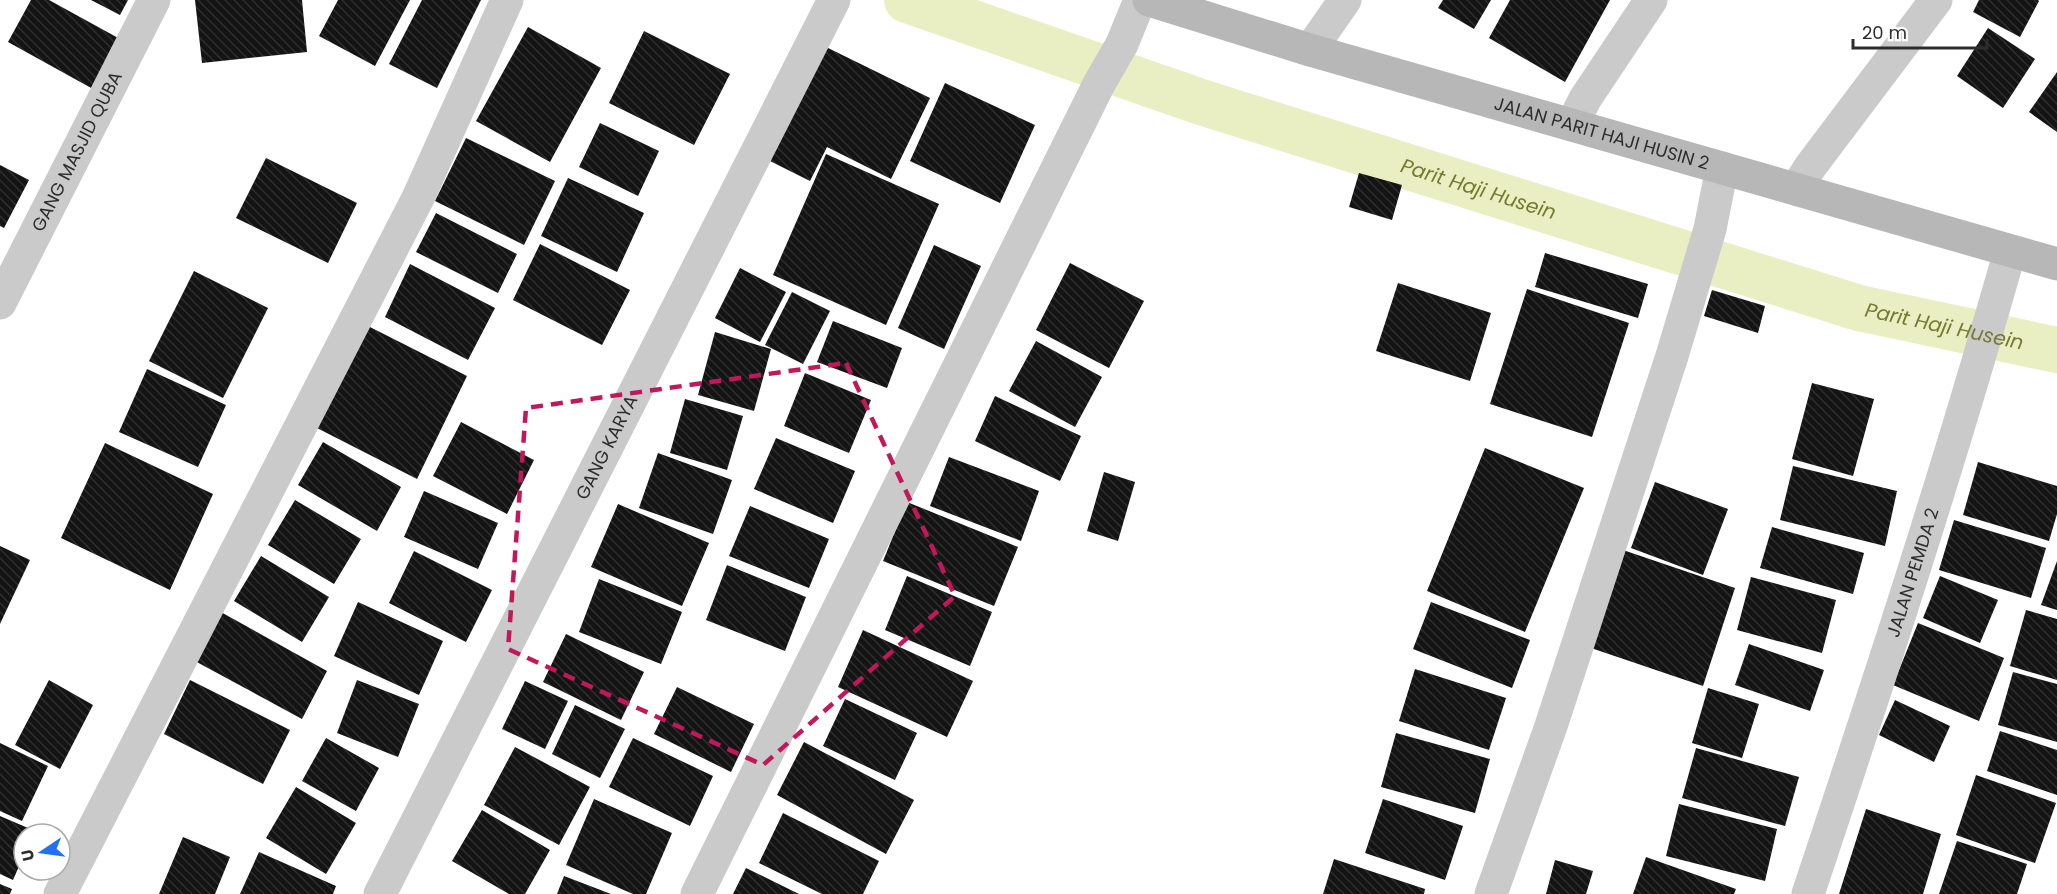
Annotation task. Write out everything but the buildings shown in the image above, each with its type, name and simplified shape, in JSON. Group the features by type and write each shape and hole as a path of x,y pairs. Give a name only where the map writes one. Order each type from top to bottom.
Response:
{"street":[{"name":"GANG MASJID QUBA","path":"0,303 154,0"},
{"path":"60,894 418,198 507,0"},
{"path":"697,894 1099,84 1122,44 1140,0"},
{"name":"JALAN PARIT HAJI HUSIN 2","path":"1149,0 1310,50 2010,250 2055,260"},
{"path":"1310,50 1345,0"},
{"path":"1572,125 1586,99 1651,0"},
{"path":"1796,189 1936,0"},
{"name":"GANG KARYA","path":"380,894 832,4"},
{"path":"1491,894 1551,726 1672,356 1710,229 1722,168"},
{"name":"JALAN PEMDA 2","path":"1808,894 1873,699 1976,372 2010,250"}],"highlighted area":[{"path":"846,363 955,596 763,765 508,649 526,408"}],"waterway":[{"name":"Parit Haji Husein","path":"907,0 1201,102 1859,308 2057,350"}]}
